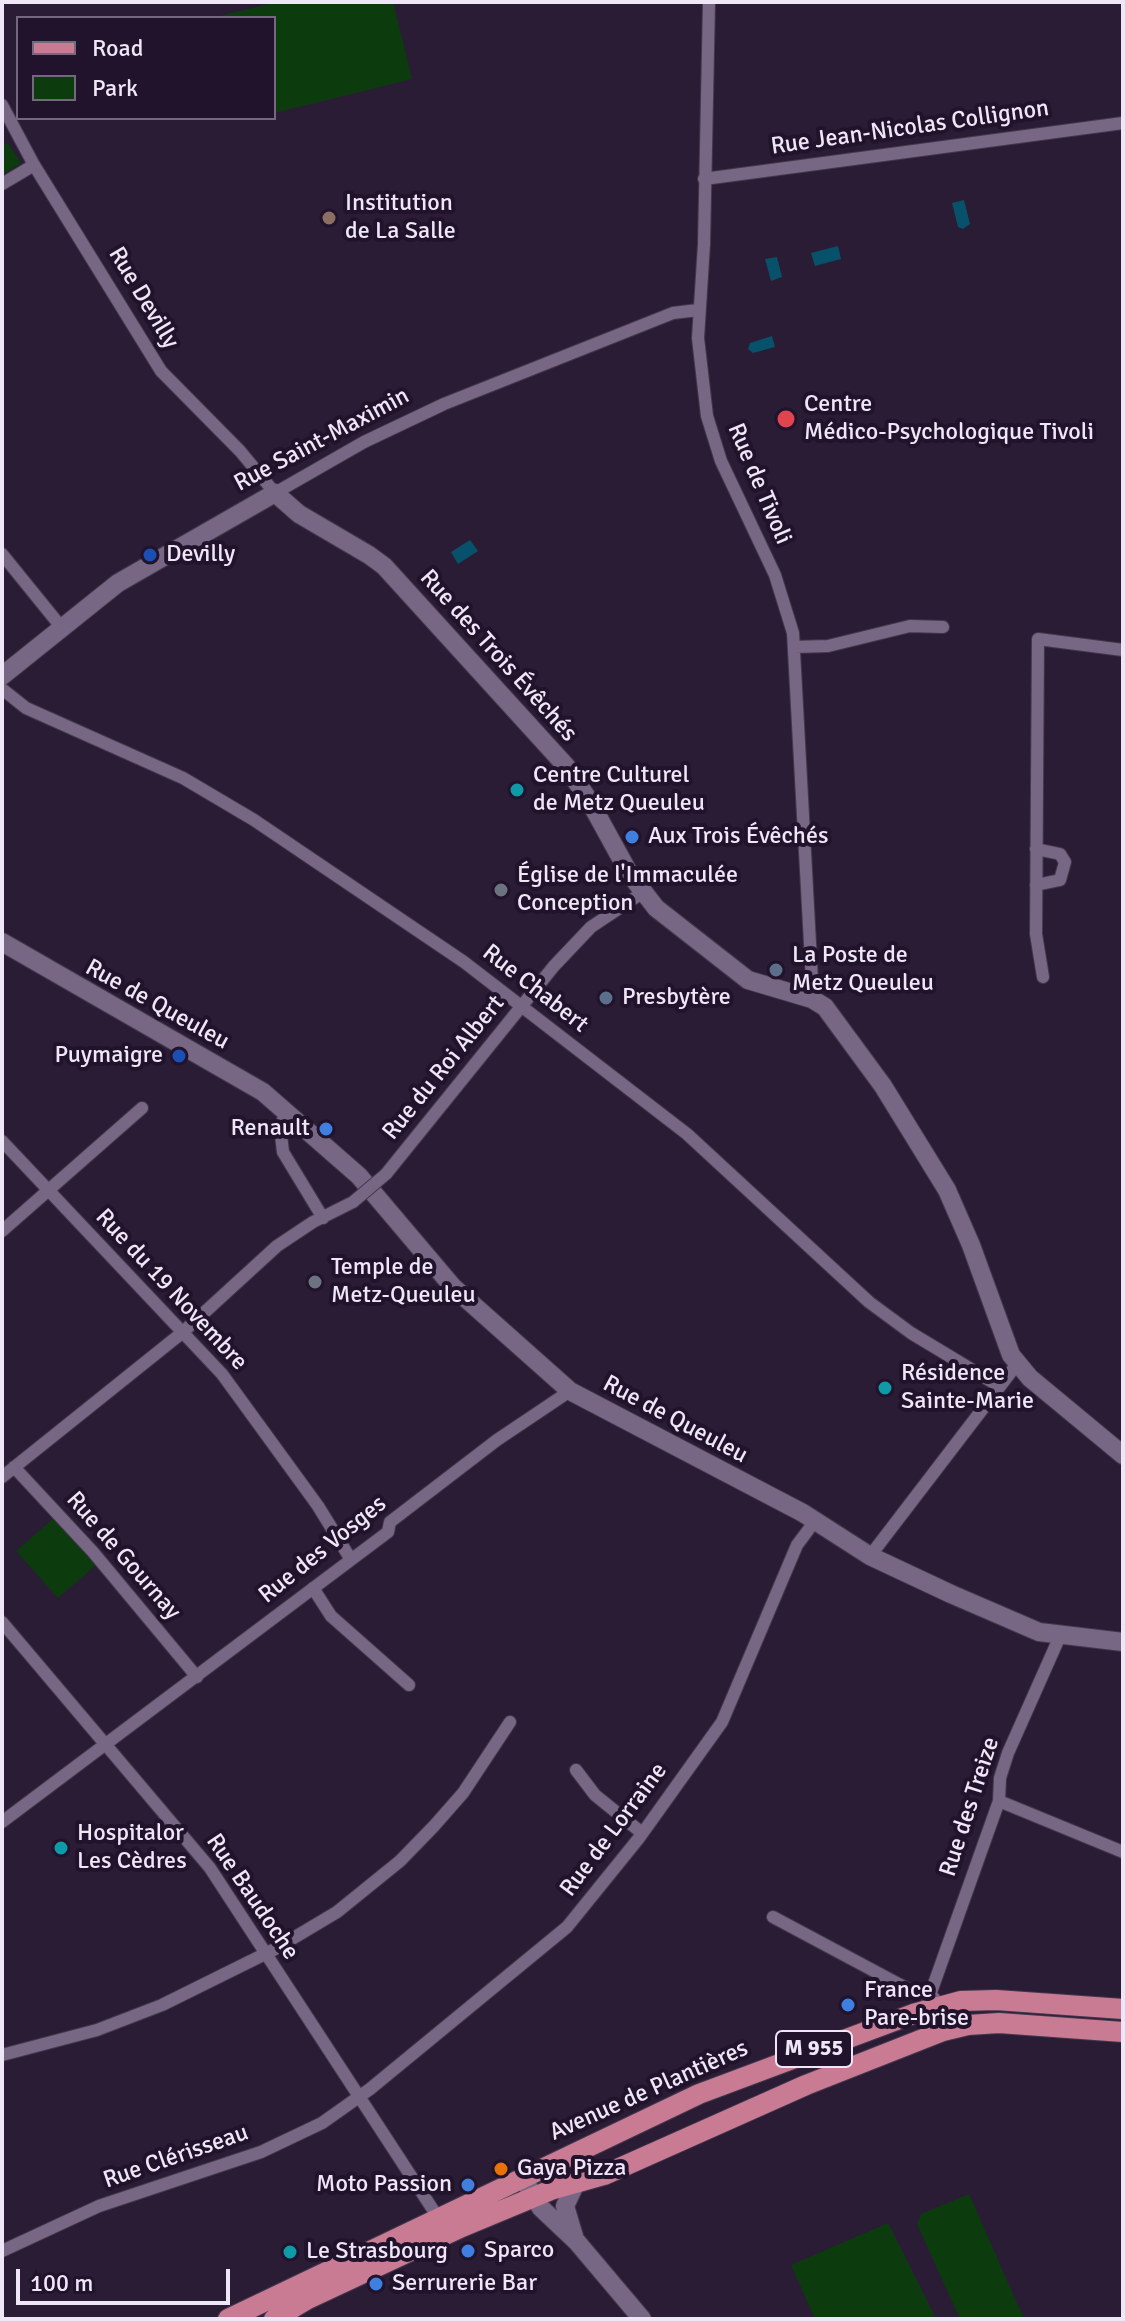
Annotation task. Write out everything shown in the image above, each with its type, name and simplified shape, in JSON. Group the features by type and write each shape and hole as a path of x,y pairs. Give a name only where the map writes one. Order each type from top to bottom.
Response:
{"main road":[{"name":"Avenue de Plantières","path":"523,2177 707,2091 913,2014 935,2001 996,2000 1123,2009"},
{"name":"M 955","path":"274,2319 390,2260 534,2196 575,2185 943,2031 968,2025 999,2023 1123,2032"},
{"name":"M 955","path":"228,2319 523,2177"}],"street":[{"name":"Rue de Tivoli","path":"709,2 704,244 698,310 707,416 721,461 784,597 794,647 812,993"},
{"name":"Rue Devilly","path":"2,105 34,165 161,371 240,451 275,493"},
{"name":"Rue Jean-Nicolas Collignon","path":"704,179 773,168 932,151 1123,123"},
{"path":"2,184 34,165"},
{"name":"Rue Saint-Maximin","path":"2,676 118,583 364,442 444,404 673,313 698,310"},
{"name":"Rue des Trois Évêchés","path":"275,493 299,514 384,566 566,766 642,893 693,940 748,980 812,993"},
{"path":"2,554 62,628"},
{"path":"794,647 828,646 910,626 943,627"},
{"path":"1043,977 1036,934 1038,639 1123,650"},
{"name":"Rue Chabert","path":"2,689 26,708 183,778 254,820 464,962 687,1134 869,1302 911,1333 999,1386"},
{"path":"1036,849 1060,854 1065,862 1060,880 1036,885"},
{"name":"Rue du Roi Albert","path":"323,1218 353,1202 386,1174 522,1006 591,927 642,893"},
{"name":"Rue de Queuleu","path":"2,942 163,1038 252,1085 287,1112 359,1176 453,1287 570,1391 815,1521 870,1556 955,1597 1039,1632 1123,1642"},
{"path":"812,993 883,1086 947,1190 1017,1364 1123,1455"},
{"path":"2,1231 142,1108"},
{"path":"2,1477 183,1332 277,1246 323,1218 283,1152 280,1126 287,1112"},
{"name":"Rue du 19 Novembre","path":"2,1141 222,1374 318,1506 350,1558"},
{"path":"870,1556 1017,1364"},
{"name":"Rue des Vosges","path":"2,1822 104,1742 197,1677 388,1532 390,1522 497,1440 570,1391"},
{"name":"Rue de Gournay","path":"14,1467 93,1552 197,1677"},
{"name":"Rue de Lorraine","path":"359,2097 567,1927 642,1833 729,1709 797,1545 815,1521"},
{"path":"313,1588 331,1616 409,1685"},
{"name":"Rue Baudoche","path":"2,1622 210,1868 439,2219"},
{"name":"Rue des Treize","path":"935,2001 999,1801 1000,1778 1008,1753 1060,1636"},
{"path":"2,2055 125,2020 265,1953 337,1912 400,1861 463,1793 510,1722"},
{"path":"576,1770 595,1795 642,1833"},
{"path":"999,1801 1123,1852"},
{"path":"773,1917 935,2001"},
{"path":"906,1988 913,2014"},
{"name":"Rue Clérisseau","path":"2,2251 99,2206 261,2152 322,2123 359,2097"},
{"path":"523,2177 534,2196 642,2319"},
{"path":"575,2185 565,2206 577,2242"}],"green space":[{"path":"276,2 393,2 412,79 276,113 276,16 220,16"},
{"path":"8,143 21,163 2,175 2,146"},
{"path":"53,1519 96,1565 58,1598 16,1551"},
{"path":"969,2194 1024,2319 960,2319 917,2224 921,2214"},
{"path":"888,2223 936,2319 815,2319 791,2265"}],"water":[{"path":"964,200 970,224 963,229 958,227 952,203"},
{"path":"838,246 841,259 815,266 811,253"},
{"path":"777,257 782,277 771,281 765,259"},
{"path":"772,336 775,347 753,353 748,349 750,343"},
{"path":"470,540 478,551 458,564 451,552"}],"place":[{"name":"Institution de La Salle","path":"329,218"},
{"name":"Centre Médico-Psychologique Tivoli","path":"786,419"},
{"name":"Devilly","path":"150,555"},
{"name":"Centre Culturel de Metz Queuleu","path":"517,790"},
{"name":"Aux Trois Évêchés","path":"632,837"},
{"name":"Église de l'Immaculée Conception","path":"501,890"},
{"name":"La Poste de Metz Queuleu","path":"776,970"},
{"name":"Presbytère","path":"606,998"},
{"name":"Puymaigre","path":"179,1056"},
{"name":"Renault","path":"326,1129"},
{"name":"Temple de Metz-Queuleu","path":"315,1282"},
{"name":"Résidence Sainte-Marie","path":"885,1388"},
{"name":"Hospitalor Les Cèdres","path":"61,1848"},
{"name":"France Pare-brise","path":"848,2005"},
{"name":"Gaya Pizza","path":"501,2169"},
{"name":"Moto Passion","path":"468,2185"},
{"name":"Sparco","path":"468,2251"},
{"name":"Le Strasbourg","path":"290,2252"},
{"name":"Serrurerie Bar","path":"376,2284"}]}
